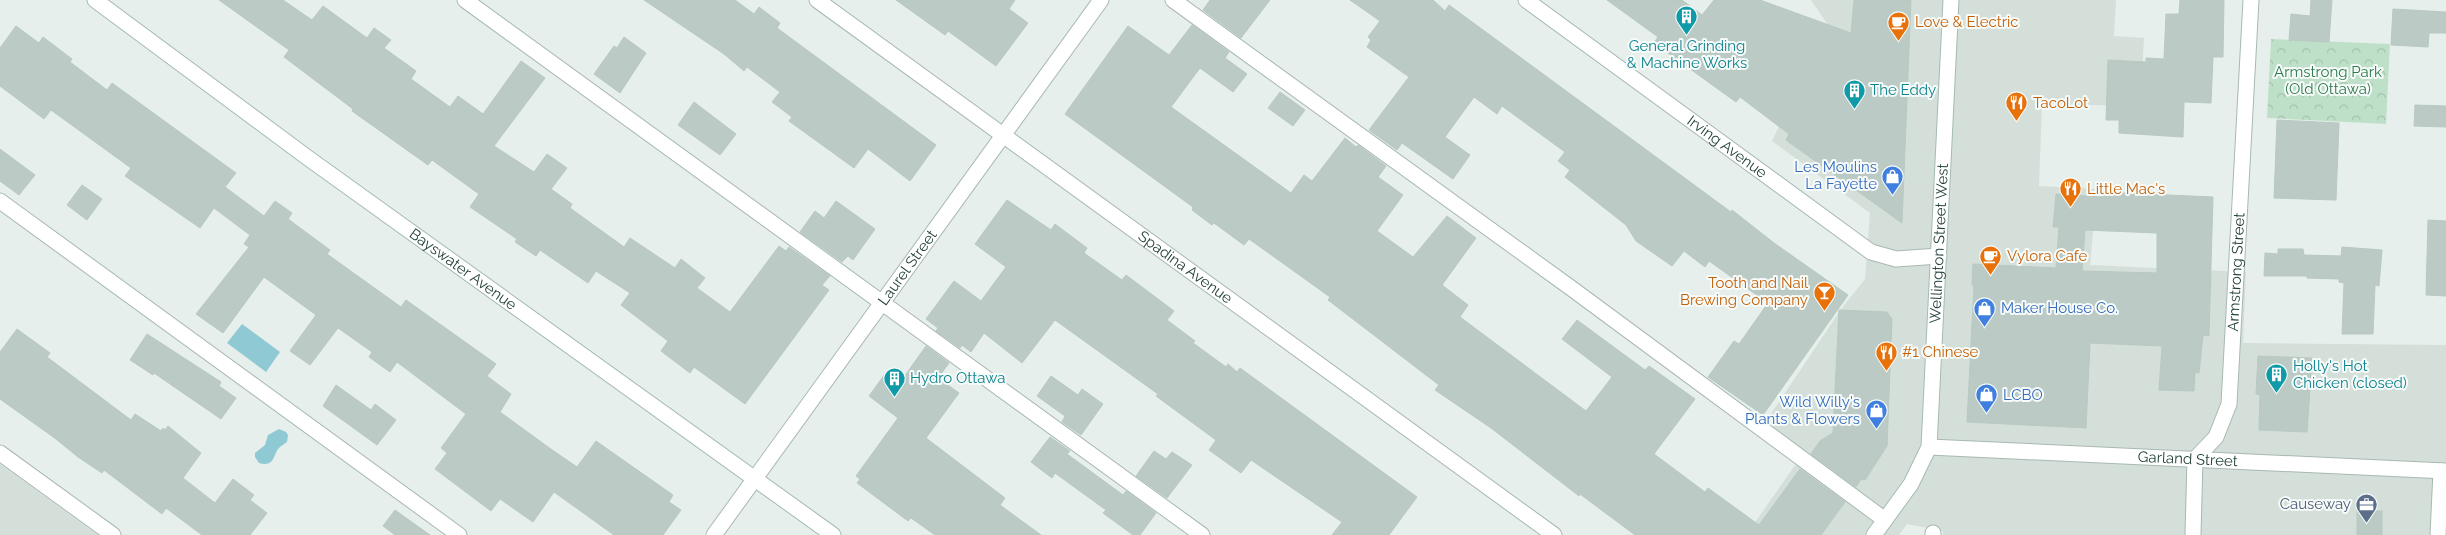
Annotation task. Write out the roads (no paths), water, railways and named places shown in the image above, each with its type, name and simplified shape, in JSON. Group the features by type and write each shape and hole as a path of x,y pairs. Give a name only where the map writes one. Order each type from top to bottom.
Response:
{"street":[{"name":"Bayswater Avenue","path":"95,0 308,158 833,535"},
{"path":"465,0 1202,535"},
{"name":"Spadina Avenue","path":"817,0 1554,535"},
{"name":"Laurel Street","path":"714,535 1101,0"},
{"path":"1173,0 1571,288 1885,520"},
{"name":"Irving Avenue","path":"1526,0 1871,252 1896,260 1939,256"},
{"name":"Wellington Street West","path":"1874,535 1911,484 1928,447 1951,0"},
{"name":"Armstrong Street","path":"2195,459 2216,437 2229,404 2251,0"},
{"path":"0,201 460,535"},
{"name":"Garland Street","path":"1928,447 2443,471"},
{"path":"0,453 113,535"},
{"path":"2193,535 2195,459"},
{"path":"2438,535 2443,471"}],"water":[{"path":"242,324 280,352 266,372 227,343"},
{"path":"279,429 288,435 287,442 278,449 271,461 264,464 259,463 255,453 265,445 268,435"}],"place":[{"name":"General Grinding & Machine Works","path":"1687,36"},
{"name":"Love & Electric","path":"1899,41"},
{"name":"The Eddy","path":"1854,109"},
{"name":"TacoLot","path":"2017,122"},
{"name":"Les Moulins La Fayette","path":"1893,195"},
{"name":"Little Mac's","path":"2071,208"},
{"name":"Vylora Cafe","path":"1991,275"},
{"name":"Tooth and Nail Brewing Company","path":"1824,311"},
{"name":"Maker House Co.","path":"1985,327"},
{"name":"#1 Chinese","path":"1886,371"},
{"name":"Holly's Hot Chicken (closed)","path":"2277,394"},
{"name":"Hydro Ottawa","path":"894,397"},
{"name":"LCBO","path":"1987,414"},
{"name":"Wild Willy's Plants & Flowers","path":"1876,430"},
{"name":"Causeway","path":"2367,523"}],"park label":[{"name":"Armstrong Park (Old Ottawa)","path":"2328,80"}]}
